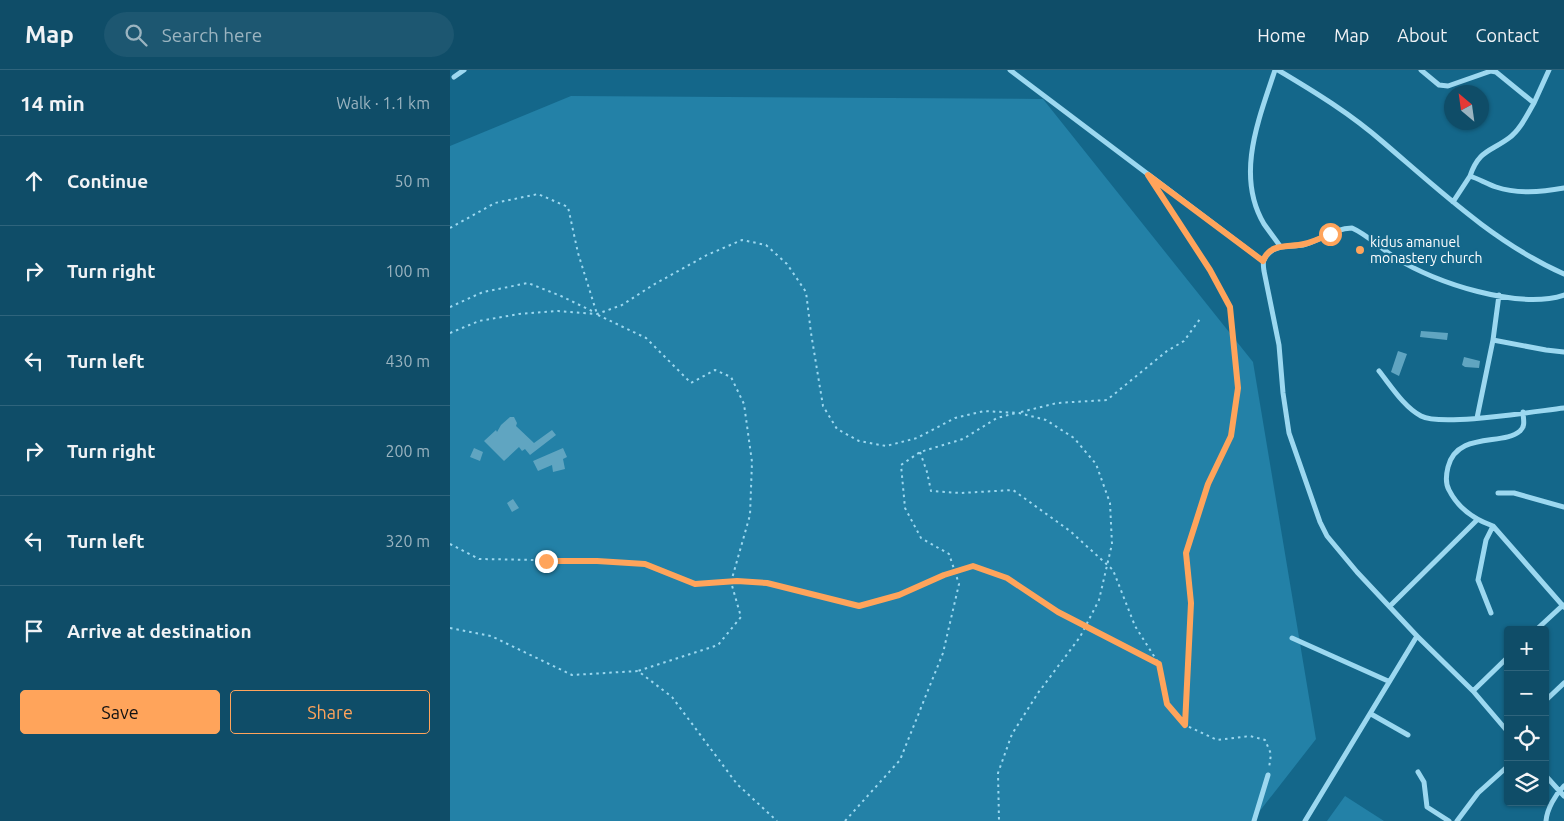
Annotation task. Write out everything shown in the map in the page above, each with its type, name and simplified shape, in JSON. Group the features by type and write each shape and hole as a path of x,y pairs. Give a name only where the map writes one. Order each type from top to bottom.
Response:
{"street":[{"path":"454,76 464,70"},
{"path":"1010,70 1263,261 1279,345 1289,433 1320,522 1328,536 1357,572 1417,636 1473,691 1504,727"},
{"path":"1280,246 1264,223 1255,203 1250,172 1254,132 1276,70 1337,106 1384,142 1453,202 1539,263 1564,274"},
{"path":"1422,70 1439,85 1448,86 1491,71 1496,72 1534,103"},
{"path":"1453,202 1481,156 1508,139 1515,132 1534,103 1549,70"},
{"path":"1470,176 1497,187 1521,191 1564,188"},
{"path":"1263,261 1268,254 1280,246 1302,245 1338,230 1352,228 1396,258 1437,279 1499,296 1542,300 1564,295"},
{"path":"1477,418 1493,340 1499,296"},
{"path":"1493,340 1564,352"},
{"path":"1379,371 1405,403 1421,416 1433,420 1477,418 1564,408"},
{"path":"1522,412 1524,425 1521,430 1512,435 1470,443 1454,455 1448,464 1446,476 1447,486 1459,505 1477,520 1492,526 1563,606 1540,626"},
{"path":"1498,493 1514,493 1564,507"},
{"path":"1390,606 1477,520"},
{"path":"1491,613 1478,580 1486,540 1492,526"},
{"path":"1305,821 1371,714 1388,681 1417,636"},
{"path":"1292,638 1388,681"},
{"path":"1473,691 1504,661"},
{"path":"1549,697 1564,683"},
{"path":"1371,714 1408,736"},
{"path":"1457,821 1478,793 1504,770"},
{"path":"1418,772 1424,782 1426,806 1449,821"},
{"path":"1254,821 1268,776"},
{"path":"1549,780 1564,796"},
{"path":"1546,821 1547,814 1559,791 1564,786"}],"path":[{"path":"1159,190 1210,270 1230,307 1238,388 1231,436 1208,484 1186,553 1191,603 1185,725"},
{"path":"450,228 495,203 538,194 568,207 578,253 597,314"},
{"path":"450,333 479,321 519,314 558,311 597,314 622,305 653,285 707,256 742,240 766,245 787,264 806,292 823,406 837,429 859,440 886,446 917,438 955,418 984,411 1019,413 1046,420 1074,438 1096,464 1110,504 1112,544 1099,600 1086,626 1080,637 1038,693 1012,734 998,773 999,821"},
{"path":"450,307 483,292 528,283 561,296 646,338 691,383 716,370 731,377 744,404 752,462 750,515 731,582 741,617 718,645 638,671 572,675 492,636 450,628"},
{"path":"845,821 900,760 944,653 959,584 950,554 921,538 905,508 901,465 920,452 963,439 997,418 1057,403 1107,400 1167,352 1184,341 1200,319"},
{"path":"920,452 931,491 960,493 1012,490 1070,531 1107,564 1113,570 1134,626 1159,664 1167,704 1185,725 1217,740 1250,736 1265,740 1271,754 1268,776"},
{"path":"450,544 479,559 597,561 645,564 695,584 767,583 859,606 899,595 973,566 1007,578 1058,612 1159,664"},
{"path":"638,671 672,697 737,784 777,821"}],"shaded area":[{"path":"571,96 1043,99 1253,362 1316,739 1252,821 450,821 450,146"},
{"path":"1345,796 1384,821 1327,821"}],"building":[{"path":"1421,331 1448,333 1447,340 1420,337"},
{"path":"1398,351 1407,354 1399,376 1391,372"},
{"path":"1464,357 1480,361 1479,368 1462,365"},
{"path":"510,417 514,417 517,423 516,426 534,443 552,430 556,435 530,455 525,449 522,451 519,447 504,461 484,441 496,430 497,432 501,425"},
{"path":"474,448 483,452 480,461 470,457"},
{"path":"563,448 567,457 563,459 565,469 553,472 552,465 538,471 533,461"},
{"path":"513,499 519,508 512,512 507,503"}],"place":[{"name":"kidus amanuel monastery church","path":"1360,250"}],"route":[{"path":"546,561 597,561 645,564 695,584 737,581 767,583 859,606 899,595 944,575 973,566 1007,578 1058,612 1159,664 1167,704 1185,725 1191,603 1186,553 1208,484 1231,436 1238,388 1230,307 1210,270 1148,175 1263,261 1268,254 1280,246 1302,245 1330,234"}]}
